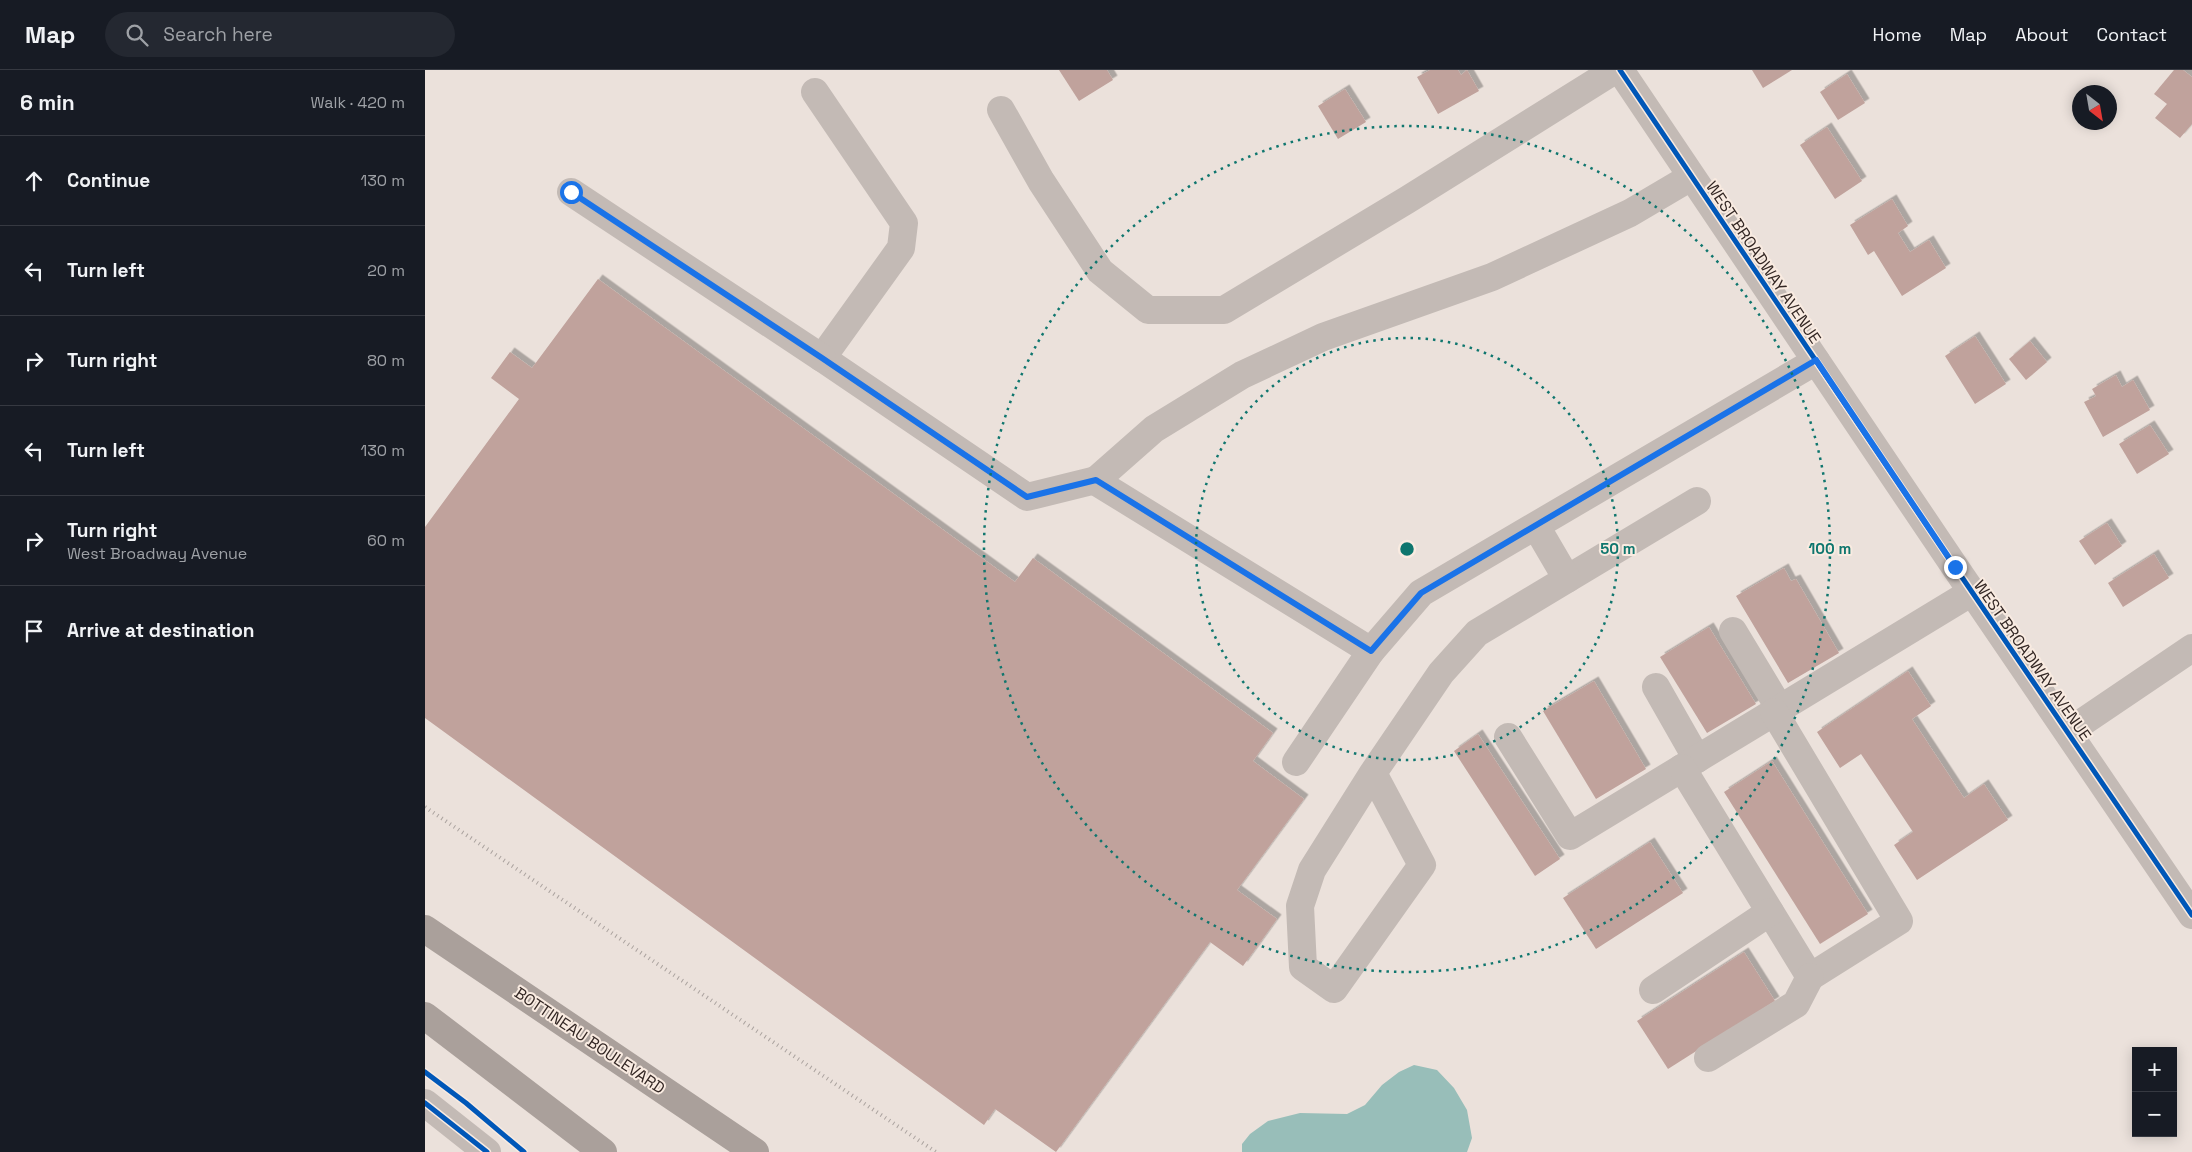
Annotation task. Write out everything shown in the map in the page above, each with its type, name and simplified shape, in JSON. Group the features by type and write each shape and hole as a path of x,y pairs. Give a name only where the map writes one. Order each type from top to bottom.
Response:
{"highway":[{"name":"BOTTINEAU BOULEVARD","path":"425,929 755,1152"},
{"path":"425,1016 603,1152"}],"street":[{"path":"1001,110 1041,181 1100,271 1149,310 1224,310 1415,195 1615,70"},
{"name":"WEST BROADWAY AVENUE","path":"1620,70 2192,915"},
{"path":"815,92 904,223 901,248 822,358"},
{"path":"571,192 822,358 1027,497 1096,480 1154,429 1242,375 1323,337 1491,277 1631,212 1691,177"},
{"path":"1296,762 1371,651 1421,593 1816,360"},
{"path":"1096,480 1371,651"},
{"path":"1373,773 1422,865 1334,989 1303,967 1301,906 1312,870 1373,773 1441,673 1477,633 1697,501"},
{"path":"1536,526 1567,579"},
{"path":"1508,737 1570,836 1972,592"},
{"path":"1708,1058 1796,1004 1810,977 1899,922 1733,631"},
{"path":"2068,732 2192,648"},
{"path":"1656,687 1690,764 1770,912 1810,977"},
{"path":"1653,990 1770,912"},
{"path":"425,1103 487,1152"}],"water":[{"path":"1414,1065 1437,1070 1454,1088 1467,1110 1472,1138 1467,1152 1242,1152 1242,1144 1250,1134 1268,1121 1300,1113 1347,1114 1365,1105 1382,1085 1399,1072"}],"building":[{"path":"1059,70 1107,70 1113,80 1079,101"},
{"path":"1430,70 1458,70 1461,75 1467,70 1479,91 1438,114 1417,77"},
{"path":"1752,70 1792,70 1763,88"},
{"path":"2174,70 2183,70 2192,77 2192,124 2180,138 2155,118 2167,104 2154,94"},
{"path":"1847,74 1865,103 1838,120 1820,92"},
{"path":"1345,89 1366,122 1338,139 1318,106"},
{"path":"1827,127 1862,181 1835,199 1800,145"},
{"path":"1892,199 1908,226 1898,233 1910,252 1929,240 1946,268 1902,296 1874,251 1868,255 1850,225"},
{"path":"598,279 1015,582 1033,558 1273,733 1253,761 1304,799 1237,890 1277,919 1243,966 1210,942 1056,1152 995,1109 984,1125 425,718 425,527 519,399 491,378 510,352 532,368"},
{"path":"1975,336 2006,384 1975,404 1945,356"},
{"path":"2030,341 2047,362 2026,380 2009,359"},
{"path":"2116,375 2122,387 2133,380 2150,410 2103,437 2084,402 2096,396 2092,389"},
{"path":"2150,425 2169,454 2137,474 2119,444"},
{"path":"2107,523 2122,546 2095,565 2079,541"},
{"path":"2154,554 2169,578 2123,607 2108,583"},
{"path":"1784,568 1791,581 1796,579 1839,653 1788,683 1736,596"},
{"path":"1709,627 1756,704 1707,733 1660,657"},
{"path":"1908,671 1931,706 1912,719 1964,798 1984,784 2008,820 1917,880 1894,845 1913,832 1861,754 1840,768 1817,732"},
{"path":"1594,681 1646,769 1596,799 1543,711"},
{"path":"1478,734 1560,859 1535,876 1454,751"},
{"path":"1772,761 1868,914 1820,944 1724,792"},
{"path":"1650,842 1683,893 1596,949 1563,898"},
{"path":"1744,952 1775,1001 1668,1069 1637,1021"}],"railway":[{"path":"425,807 936,1152"}],"cycle path":[{"path":"1620,70 2192,915"},
{"path":"425,1072 466,1103 524,1152"},
{"path":"425,1103 487,1152"}],"route":[{"path":"571,192 822,358 1027,497 1096,480 1371,651 1421,593 1816,360 1955,567"}]}
